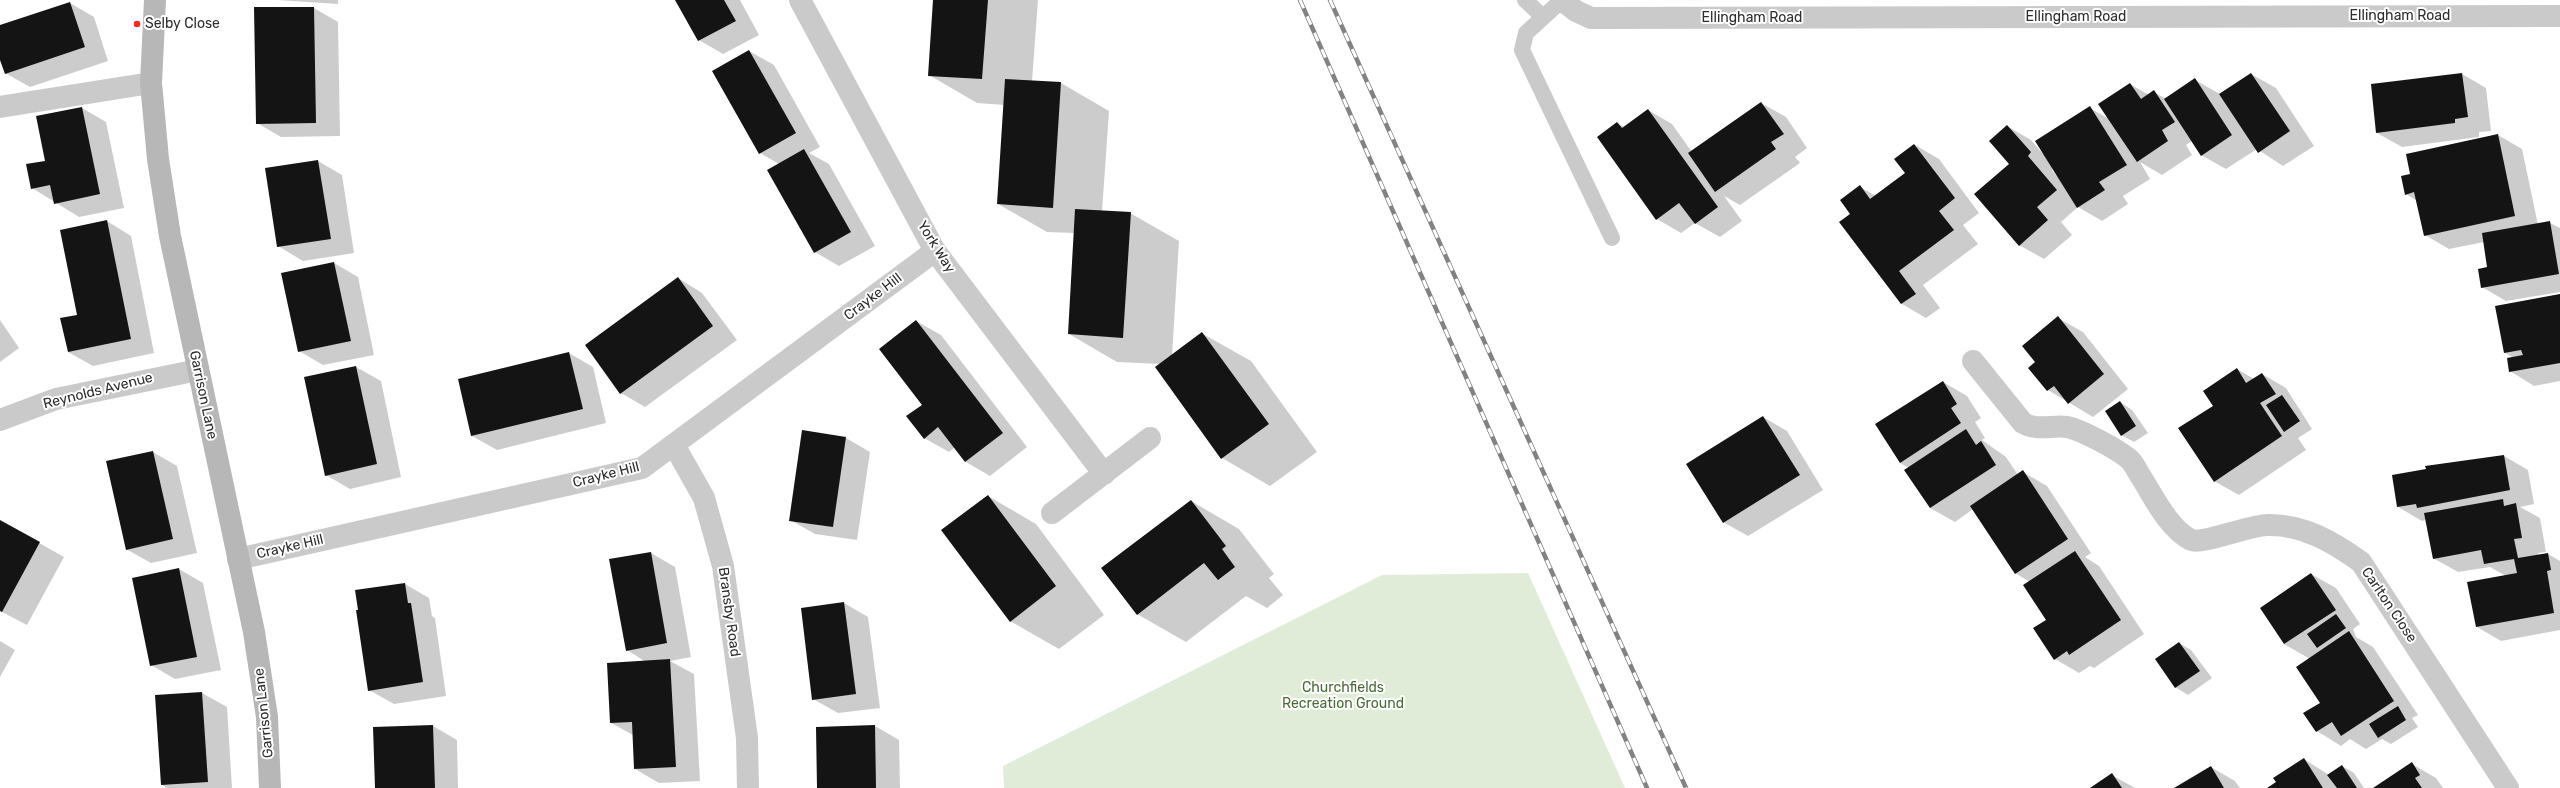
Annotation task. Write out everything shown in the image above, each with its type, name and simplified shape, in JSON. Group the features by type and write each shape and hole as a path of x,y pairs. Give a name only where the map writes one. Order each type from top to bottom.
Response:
{"street":[{"name":"Garrison Lane","path":"155,0 151,83 158,159 170,236 254,632 267,717 270,788"},
{"name":"York Way","path":"800,0 935,251 1104,474"},
{"name":"Ellingham Road","path":"1562,0 1576,11 1591,18 2560,16"},
{"path":"0,107 151,83"},
{"name":"Crayke Hill","path":"238,559 642,468 935,251"},
{"name":"Carlton Close","path":"1973,361 2023,423 2031,428 2068,427 2084,433 2130,460 2177,530 2192,541 2205,540 2234,530 2267,525 2300,530 2332,541 2361,562 2508,788"},
{"name":"Reynolds Avenue","path":"0,420 56,399 198,370"},
{"path":"1052,513 1150,438"},
{"name":"Bransby Road","path":"674,445 704,498 723,566 747,738 748,788"}],"lane":[{"path":"1525,0 1543,17"},
{"path":"1562,0 1526,33 1522,50 1612,238"}],"green space":[{"name":"Churchfields Recreation Ground","path":"1528,573 1625,788 1004,788 1003,766 1382,575"}],"building":[{"path":"675,0 724,0 736,21 698,41"},
{"path":"933,0 988,0 982,79 928,76"},
{"path":"70,2 85,47 5,74 0,60 0,25"},
{"path":"254,7 314,7 316,123 256,124"},
{"path":"749,50 796,133 759,154 712,71"},
{"path":"2251,73 2290,131 2258,153 2219,94"},
{"path":"2462,73 2468,117 2455,119 2455,123 2376,133 2371,84"},
{"path":"2195,78 2232,135 2201,156 2164,99"},
{"path":"1005,79 1061,82 1053,208 997,204"},
{"path":"2130,83 2141,99 2154,90 2175,122 2162,130 2168,141 2137,162 2098,104"},
{"path":"1761,102 1784,134 1771,142 1776,149 1715,192 1688,153"},
{"path":"2090,106 2127,165 2099,182 2105,190 2077,208 2035,141"},
{"path":"82,107 100,194 54,204 50,185 31,189 26,164 45,161 36,116"},
{"path":"1648,109 1718,207 1695,224 1679,203 1656,220 1597,137 1617,122 1622,128"},
{"path":"2007,125 2031,152 2028,156 2057,190 2037,207 2048,220 2019,246 1974,194 2009,164 1989,141"},
{"path":"2498,134 2515,216 2424,236 2414,192 2405,195 2401,176 2410,174 2406,154"},
{"path":"1914,144 1955,198 1939,211 1954,230 1899,271 1916,294 1901,304 1839,222 1850,214 1840,200 1860,185 1870,199 1905,173 1894,159"},
{"path":"804,149 851,232 814,253 767,170"},
{"path":"318,160 331,239 277,247 265,168"},
{"path":"1075,209 1131,212 1123,338 1068,334"},
{"path":"107,220 131,339 68,352 60,318 77,315 60,230"},
{"path":"2550,221 2559,274 2481,288 2478,269 2487,267 2482,233"},
{"path":"334,262 351,341 298,352 281,273"},
{"path":"678,277 713,326 620,394 585,345"},
{"path":"2560,294 2560,363 2509,372 2507,358 2523,355 2521,350 2504,353 2495,306"},
{"path":"2058,316 2104,374 2068,404 2054,386 2047,391 2028,368 2035,362 2022,346"},
{"path":"916,320 1003,433 965,462 938,427 924,439 906,416 922,405 879,349"},
{"path":"1202,332 1269,424 1221,459 1155,367"},
{"path":"569,352 583,409 471,436 458,379"},
{"path":"356,366 377,464 325,476 304,377"},
{"path":"2237,368 2246,383 2262,373 2276,394 2260,403 2282,436 2214,482 2178,428 2213,406 2203,391"},
{"path":"1943,381 1957,404 1951,408 1961,423 1900,463 1875,424"},
{"path":"2282,395 2300,421 2284,432 2266,405"},
{"path":"2120,401 2136,426 2121,436 2105,411"},
{"path":"1763,416 1800,475 1723,523 1686,464"},
{"path":"1966,429 1976,445 1981,441 1996,465 1930,508 1904,470"},
{"path":"802,430 846,437 833,527 789,521"},
{"path":"153,451 173,539 126,550 106,461"},
{"path":"2504,455 2510,490 2417,508 2416,504 2397,507 2392,475 2426,469 2425,466"},
{"path":"2023,470 2068,539 2015,574 1970,506"},
{"path":"988,495 1056,586 1010,622 941,530"},
{"path":"2503,499 2504,506 2516,503 2522,538 2514,539 2518,558 2548,553 2551,570 2547,571 2554,613 2476,627 2467,582 2517,573 2514,559 2484,564 2481,550 2433,559 2424,513"},
{"path":"1191,500 1226,546 1222,549 1235,567 1218,580 1204,563 1137,615 1101,568"},
{"path":"0,520 40,542 2,612 0,611"},
{"path":"2075,551 2121,620 2069,655 2067,651 2054,660 2033,628 2046,620 2023,585"},
{"path":"651,552 667,643 626,651 609,559"},
{"path":"179,568 197,657 150,666 132,578"},
{"path":"2311,573 2336,610 2284,644 2260,608"},
{"path":"405,583 408,603 411,603 423,682 368,691 356,610 358,610 355,590"},
{"path":"844,602 856,694 812,700 801,608"},
{"path":"2336,614 2346,628 2317,648 2307,634"},
{"path":"2349,631 2394,701 2341,736 2332,722 2316,732 2303,713 2320,703 2296,667"},
{"path":"2179,642 2200,671 2175,688 2155,659"},
{"path":"670,659 676,767 634,769 632,722 610,723 607,663"},
{"path":"202,692 208,782 161,785 155,695"},
{"path":"2398,706 2406,720 2378,738 2369,724"},
{"path":"433,725 435,788 375,788 373,727"},
{"path":"875,725 876,788 817,788 816,727"},
{"path":"2304,758 2323,788 2267,788 2276,782 2273,778"},
{"path":"2412,762 2420,775 2415,778 2422,788 2373,788"},
{"path":"2342,765 2357,788 2337,788 2327,775"},
{"path":"2211,766 2224,788 2174,788"},
{"path":"2112,773 2122,788 2090,788"}],"railway":[{"path":"1300,0 1647,788"},
{"path":"1330,0 1686,788"}],"place":[{"name":"Selby Close","path":"137,24"}]}
